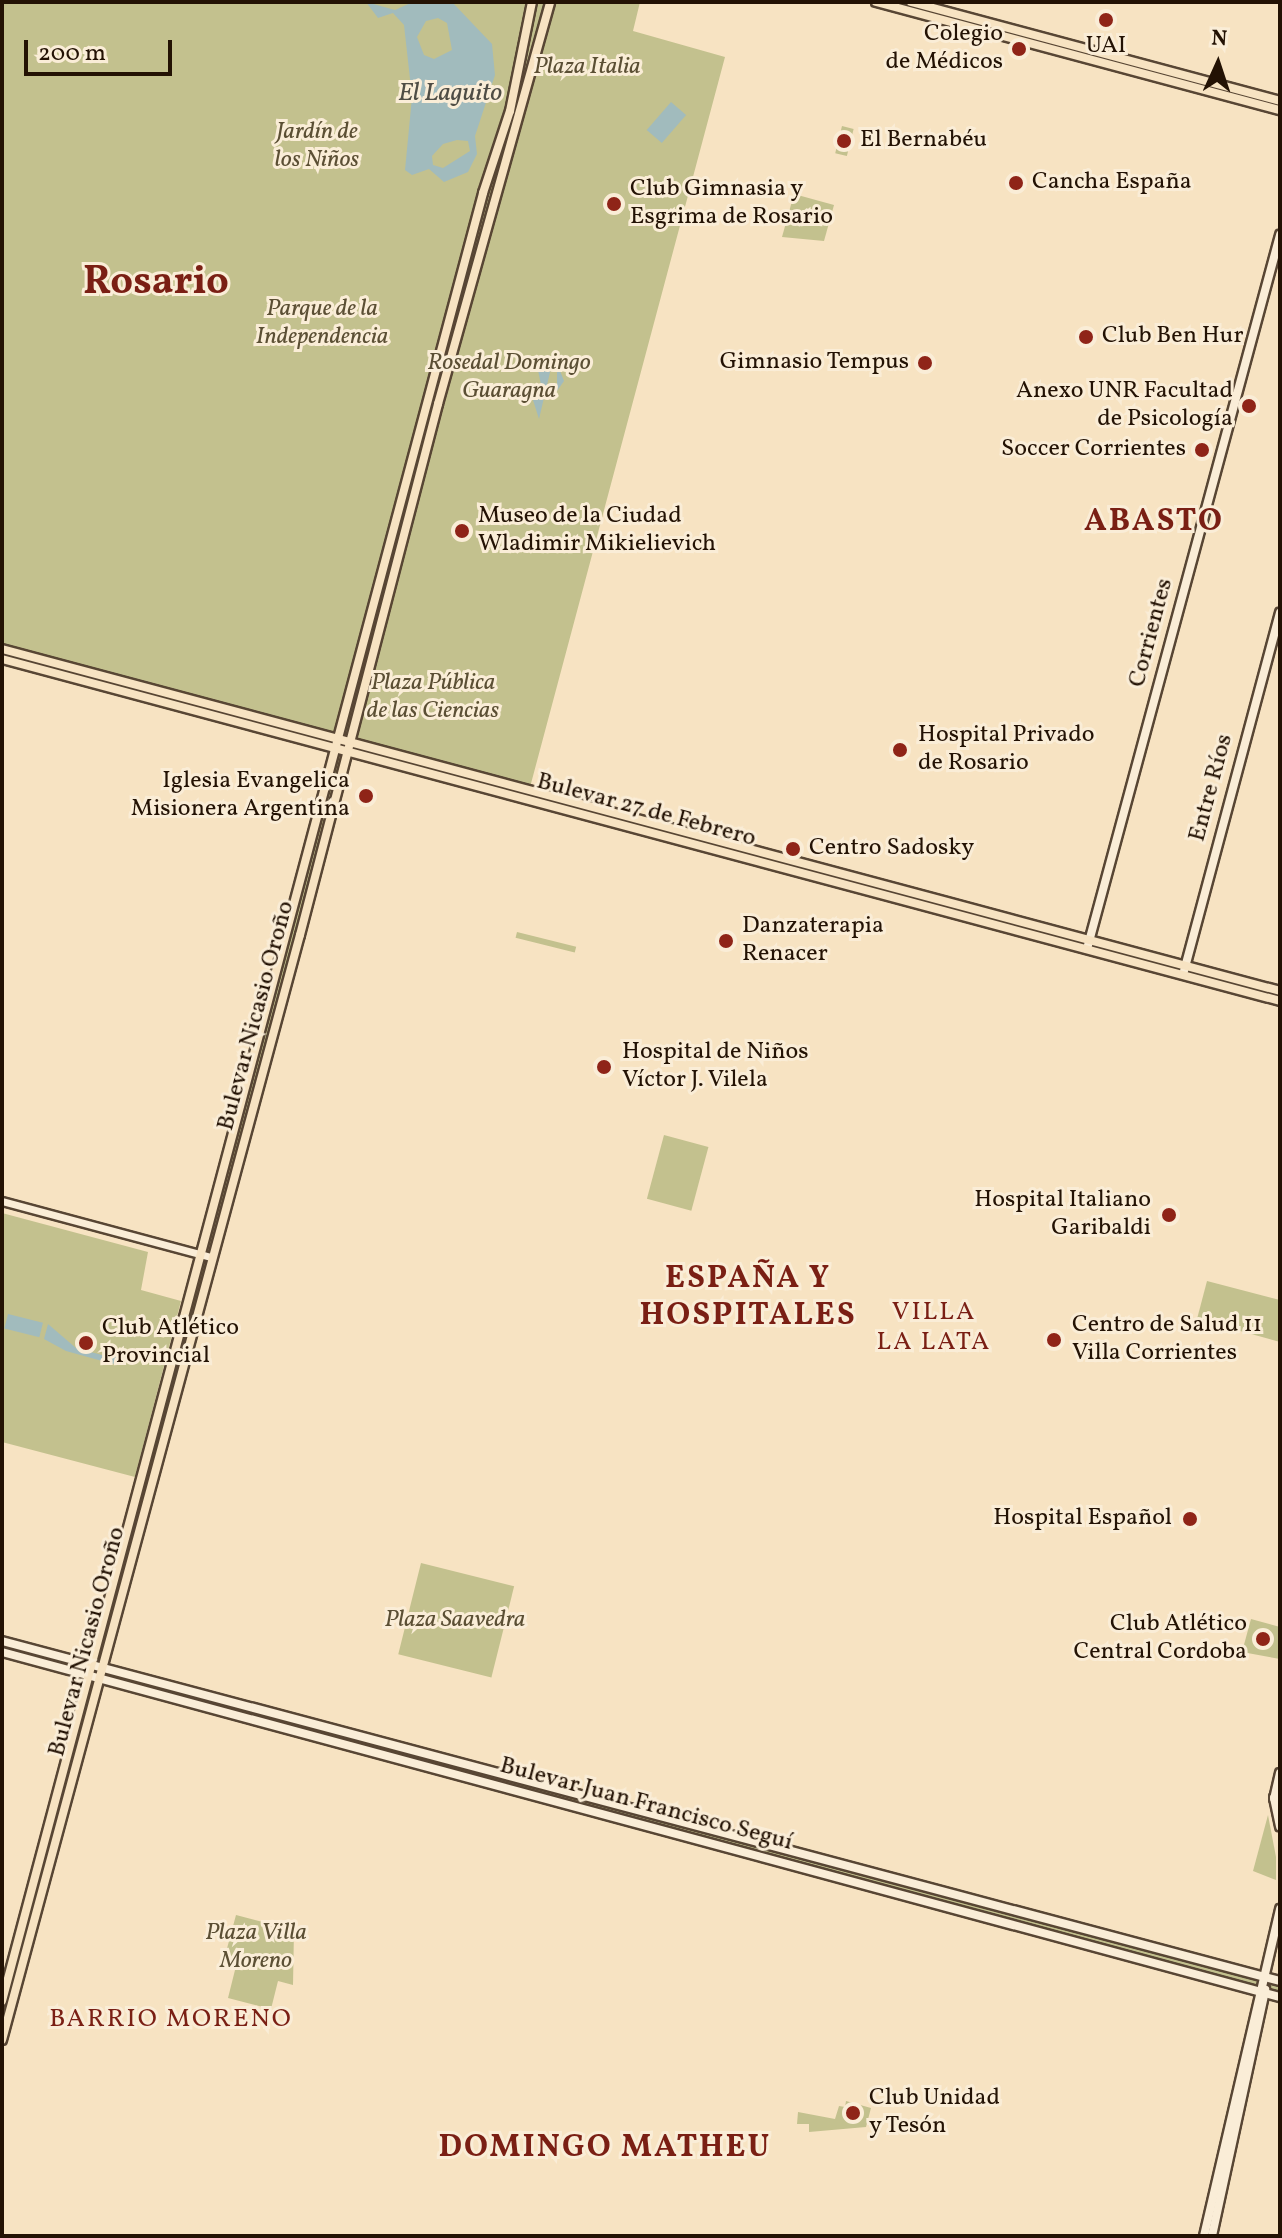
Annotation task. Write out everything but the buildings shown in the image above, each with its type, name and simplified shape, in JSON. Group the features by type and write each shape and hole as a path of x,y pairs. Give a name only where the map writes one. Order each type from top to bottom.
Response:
{"main road":[{"name":"Bulevar Nicasio Oroño","path":"2,2001 483,193 510,111 532,2"},
{"name":"Bulevar Nicasio Oroño","path":"2,2040 550,2"},
{"path":"876,2 1280,110"},
{"path":"911,2 1280,101"},
{"path":"529,16 542,31"},
{"name":"Corrientes","path":"1088,944 1280,235"},
{"name":"Entre Ríos","path":"1184,970 1280,613"},
{"name":"Bulevar 27 de Febrero","path":"2,649 1184,970 1280,1001"},
{"name":"Bulevar 27 de Febrero","path":"2,659 346,753 1088,944"},
{"name":"Bulevar 27 de Febrero","path":"1184,970 1280,991"},
{"name":"Bulevar Juan Francisco Seguí","path":"2,1641 1280,1981"},
{"name":"Bulevar Juan Francisco Seguí","path":"2,1652 1280,1997"},
{"path":"1280,1773 1274,1798 1280,1826"},
{"path":"1212,2236 1280,1909"},
{"path":"1204,2236 1261,1992"}],"street":[{"path":"2,1201 211,1257"}],"green space":[{"name":"Parque de la Independencia","path":"2,2 640,2 633,31 725,57 529,791 2,649"},
{"name":"El Bernabéu","path":"842,126 854,129 847,156 835,153"},
{"path":"794,194 834,205 824,241 782,237"},
{"path":"335,749 346,753 102,1667 1280,1981 1280,1997 99,1679 2,2040 2,2001 88,1676 2,1652 2,1641 91,1664"},
{"path":"517,932 576,947 575,953 516,938"},
{"path":"664,1135 708,1147 691,1211 647,1199"},
{"name":"Club Atlético Provincial","path":"2,1213 148,1252 141,1290 181,1301 135,1477 2,1442"},
{"path":"1207,1281 1280,1300 1280,1342 1197,1319"},
{"name":"Plaza Saavedra","path":"421,1563 514,1586 491,1677 398,1654"},
{"name":"Club Atlético Central Cordoba","path":"1251,1619 1280,1627 1280,1659 1242,1652"},
{"path":"1268,1815 1276,1857 1276,1880 1253,1871"},
{"name":"Plaza Villa Moreno","path":"236,1915 294,1930 293,1985 278,1981 271,2009 228,1998 235,1970 222,1967"},
{"path":"846,2101 871,2108 866,2127 809,2132 809,2124 797,2124 798,2112 835,2119 839,2106 845,2107"}],"water":[{"name":"El Laguito","path":"366,2 395,10 413,2 452,2 492,44 495,75 475,136 477,154 468,172 444,182 429,169 412,175 405,170 412,97 404,25 393,13 378,18","holes":["438,18 447,23 452,50 434,59 424,55 417,37 426,21","468,141 470,151 443,168 433,165 432,156 443,144"]},
{"path":"671,102 686,115 662,143 647,130"},
{"path":"548,362 557,363 564,381 557,391 557,368 551,368 539,419 532,397 542,390 538,370"},
{"path":"8,1314 43,1323 39,1337 4,1329"},
{"path":"48,1324 76,1348 113,1358 116,1353 108,1346 115,1345 121,1358 113,1364 66,1351 44,1339"}],"place":[{"name":"UAI","path":"1106,20"},
{"name":"Colegio de Médicos","path":"1019,49"},
{"name":"El Bernabéu","path":"844,141"},
{"name":"Cancha España","path":"1016,183"},
{"name":"Club Gimnasia y Esgrima de Rosario","path":"614,204"},
{"name":"Club Ben Hur","path":"1086,337"},
{"name":"Gimnasio Tempus","path":"925,363"},
{"name":"Anexo UNR Facultad de Psicología","path":"1249,406"},
{"name":"Soccer Corrientes","path":"1202,450"},
{"name":"Museo de la Ciudad Wladimir Mikielievich","path":"462,531"},
{"name":"Hospital Privado de Rosario","path":"900,750"},
{"name":"Iglesia Evangelica Misionera Argentina","path":"366,796"},
{"name":"Centro Sadosky","path":"793,849"},
{"name":"Danzaterapia Renacer","path":"726,941"},
{"name":"Hospital de Niños Víctor J. Vilela","path":"604,1067"},
{"name":"Hospital Italiano Garibaldi","path":"1169,1215"},
{"name":"Centro de Salud 11 Villa Corrientes","path":"1054,1340"},
{"name":"Club Atlético Provincial","path":"86,1343"},
{"name":"Hospital Español","path":"1190,1519"},
{"name":"Club Atlético Central Cordoba","path":"1263,1639"},
{"name":"Club Unidad y Tesón","path":"853,2113"}],"district":[{"name":"Rosario","path":"156,283"},
{"name":"ABASTO","path":"1154,522"},
{"name":"ESPAÑA Y HOSPITALES","path":"748,1298"},
{"name":"VILLA LA LATA","path":"934,1328"},
{"name":"BARRIO MORENO","path":"171,2020"},
{"name":"DOMINGO MATHEU","path":"605,2148"}],"park label":[{"name":"Plaza Italia","path":"587,68"},
{"name":"Jardín de los Niños","path":"317,147"},
{"name":"Rosedal Domingo Guaragna","path":"509,378"},
{"name":"Plaza Pública de las Ciencias","path":"433,698"}]}
